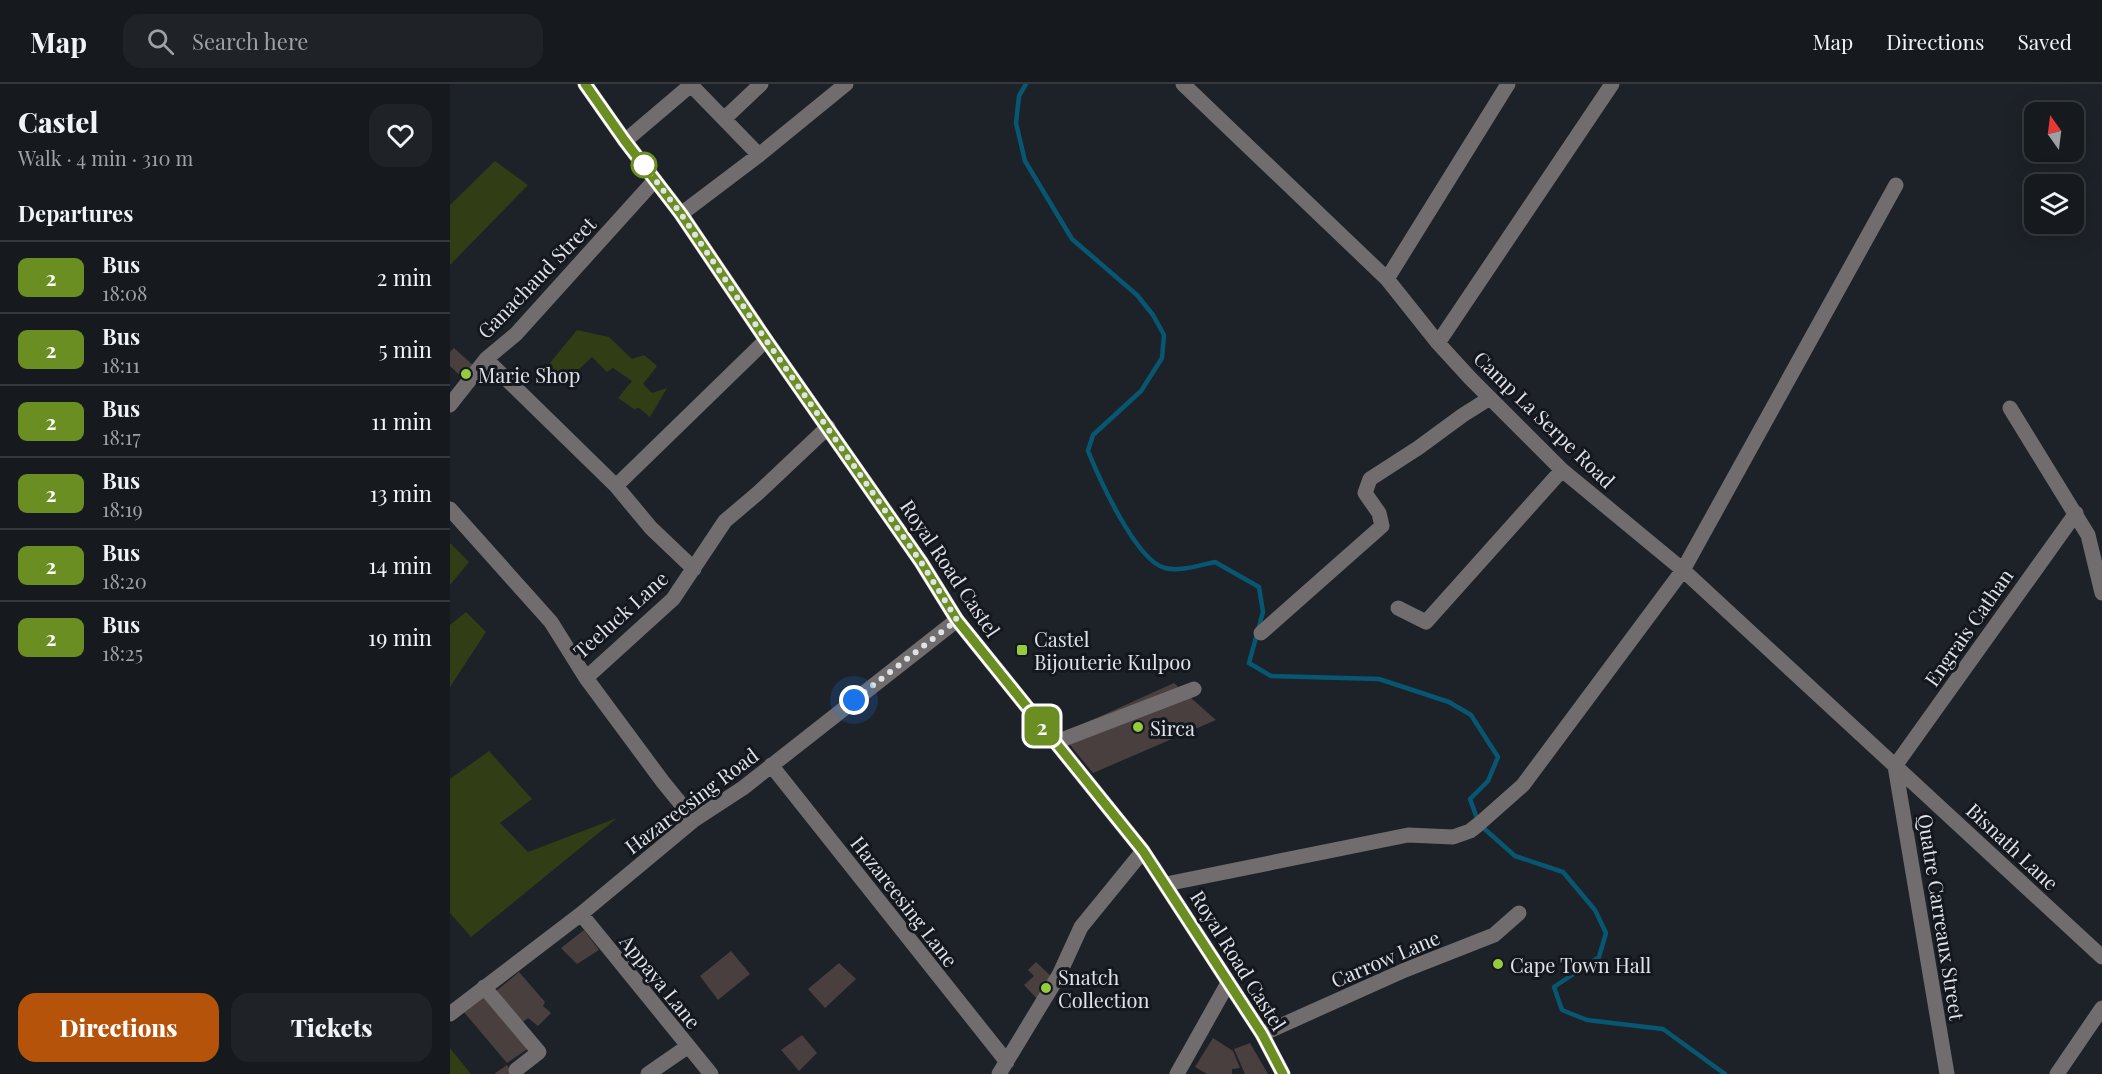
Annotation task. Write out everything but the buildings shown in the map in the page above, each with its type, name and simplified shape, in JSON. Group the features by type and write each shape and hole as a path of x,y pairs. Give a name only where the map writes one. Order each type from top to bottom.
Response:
{"main road":[{"name":"Royal Road Castel","path":"585,84 681,214 921,562 957,620 1143,851 1262,1034 1283,1074"}],"street":[{"path":"724,119 761,84"},
{"path":"681,214 759,155 846,84"},
{"name":"Camp La Serpe Road","path":"1183,84 1387,279 1438,343 1562,470 1683,570 1895,766"},
{"path":"1387,279 1508,84"},
{"path":"1438,343 1612,84"},
{"path":"625,141 692,85 759,155"},
{"name":"Ganachaud Street","path":"450,405 486,359 516,334 656,180"},
{"path":"1166,884 1408,835 1453,837 1470,831 1523,785 1683,570 1896,185"},
{"path":"616,486 766,340"},
{"path":"486,359 616,486 651,528 694,569"},
{"path":"1261,633 1382,526 1379,513 1365,494 1370,479 1490,398"},
{"path":"2010,408 2088,536 2102,593"},
{"name":"Teeluck Lane","path":"450,509 551,622 586,678 673,599 725,521 828,427"},
{"path":"1398,608 1426,622 1562,470"},
{"name":"Engrais Cathan","path":"1895,766 2076,513"},
{"name":"Hazareesing Road","path":"450,1014 580,914 694,820 743,788 957,620"},
{"path":"586,678 694,820"},
{"path":"1056,742 1194,688"},
{"name":"Hazareesing Lane","path":"771,765 1003,1068"},
{"name":"Bisnath Lane","path":"1895,766 2102,957"},
{"name":"Quatre Carreaux Street","path":"1895,766 1947,1074"},
{"path":"1003,1068 1059,975 1081,927 1143,851"},
{"name":"Carrow Lane","path":"1262,1034 1494,934 1519,913"},
{"name":"Appaya Lane","path":"580,914 711,1074"},
{"path":"1177,1074 1228,983"},
{"path":"484,987 539,1052 516,1070"},
{"path":"2057,1074 2102,1008"},
{"path":"648,1074 687,1047"}],"green space":[{"path":"495,161 528,185 450,265 450,205"},
{"path":"577,330 609,337 632,359 644,355 657,366 643,384 652,393 667,388 650,417 639,408 634,409 618,398 632,381 613,368 607,372 592,357 561,386 541,374"},
{"path":"450,543 469,562 450,585"},
{"path":"466,612 486,632 450,687 450,625"},
{"path":"489,751 532,799 500,823 528,852 617,818 471,937 450,913 450,779"},
{"path":"450,1048 471,1074 450,1074"}],"waterway":[{"path":"1026,84 1019,96 1016,123 1025,161 1072,239 1137,295 1153,315 1164,335 1162,358 1141,391 1093,435 1088,451 1120,517 1142,551 1154,562 1171,569 1183,569 1215,562 1259,587 1263,612 1249,663 1271,676 1379,679 1449,702 1471,715 1498,757 1488,781 1470,799 1479,824 1515,856 1563,872 1595,910 1606,933 1599,957 1554,987 1562,1010 1587,1020 1663,1029 1725,1074"}],"bus line":[{"name":"2","path":"585,84 681,214 921,562 957,620 1143,851 1262,1034 1283,1074"}],"place":[{"name":"Marie Shop","path":"466,374"},
{"name":"Castel Bijouterie Kulpoo","path":"1022,650"},
{"name":"Sirca","path":"1138,727"},
{"name":"Cape Town Hall","path":"1498,964"},
{"name":"Snatch Collection","path":"1046,988"}],"route":[{"path":"644,165 681,214 921,562 957,620 854,700"}]}
